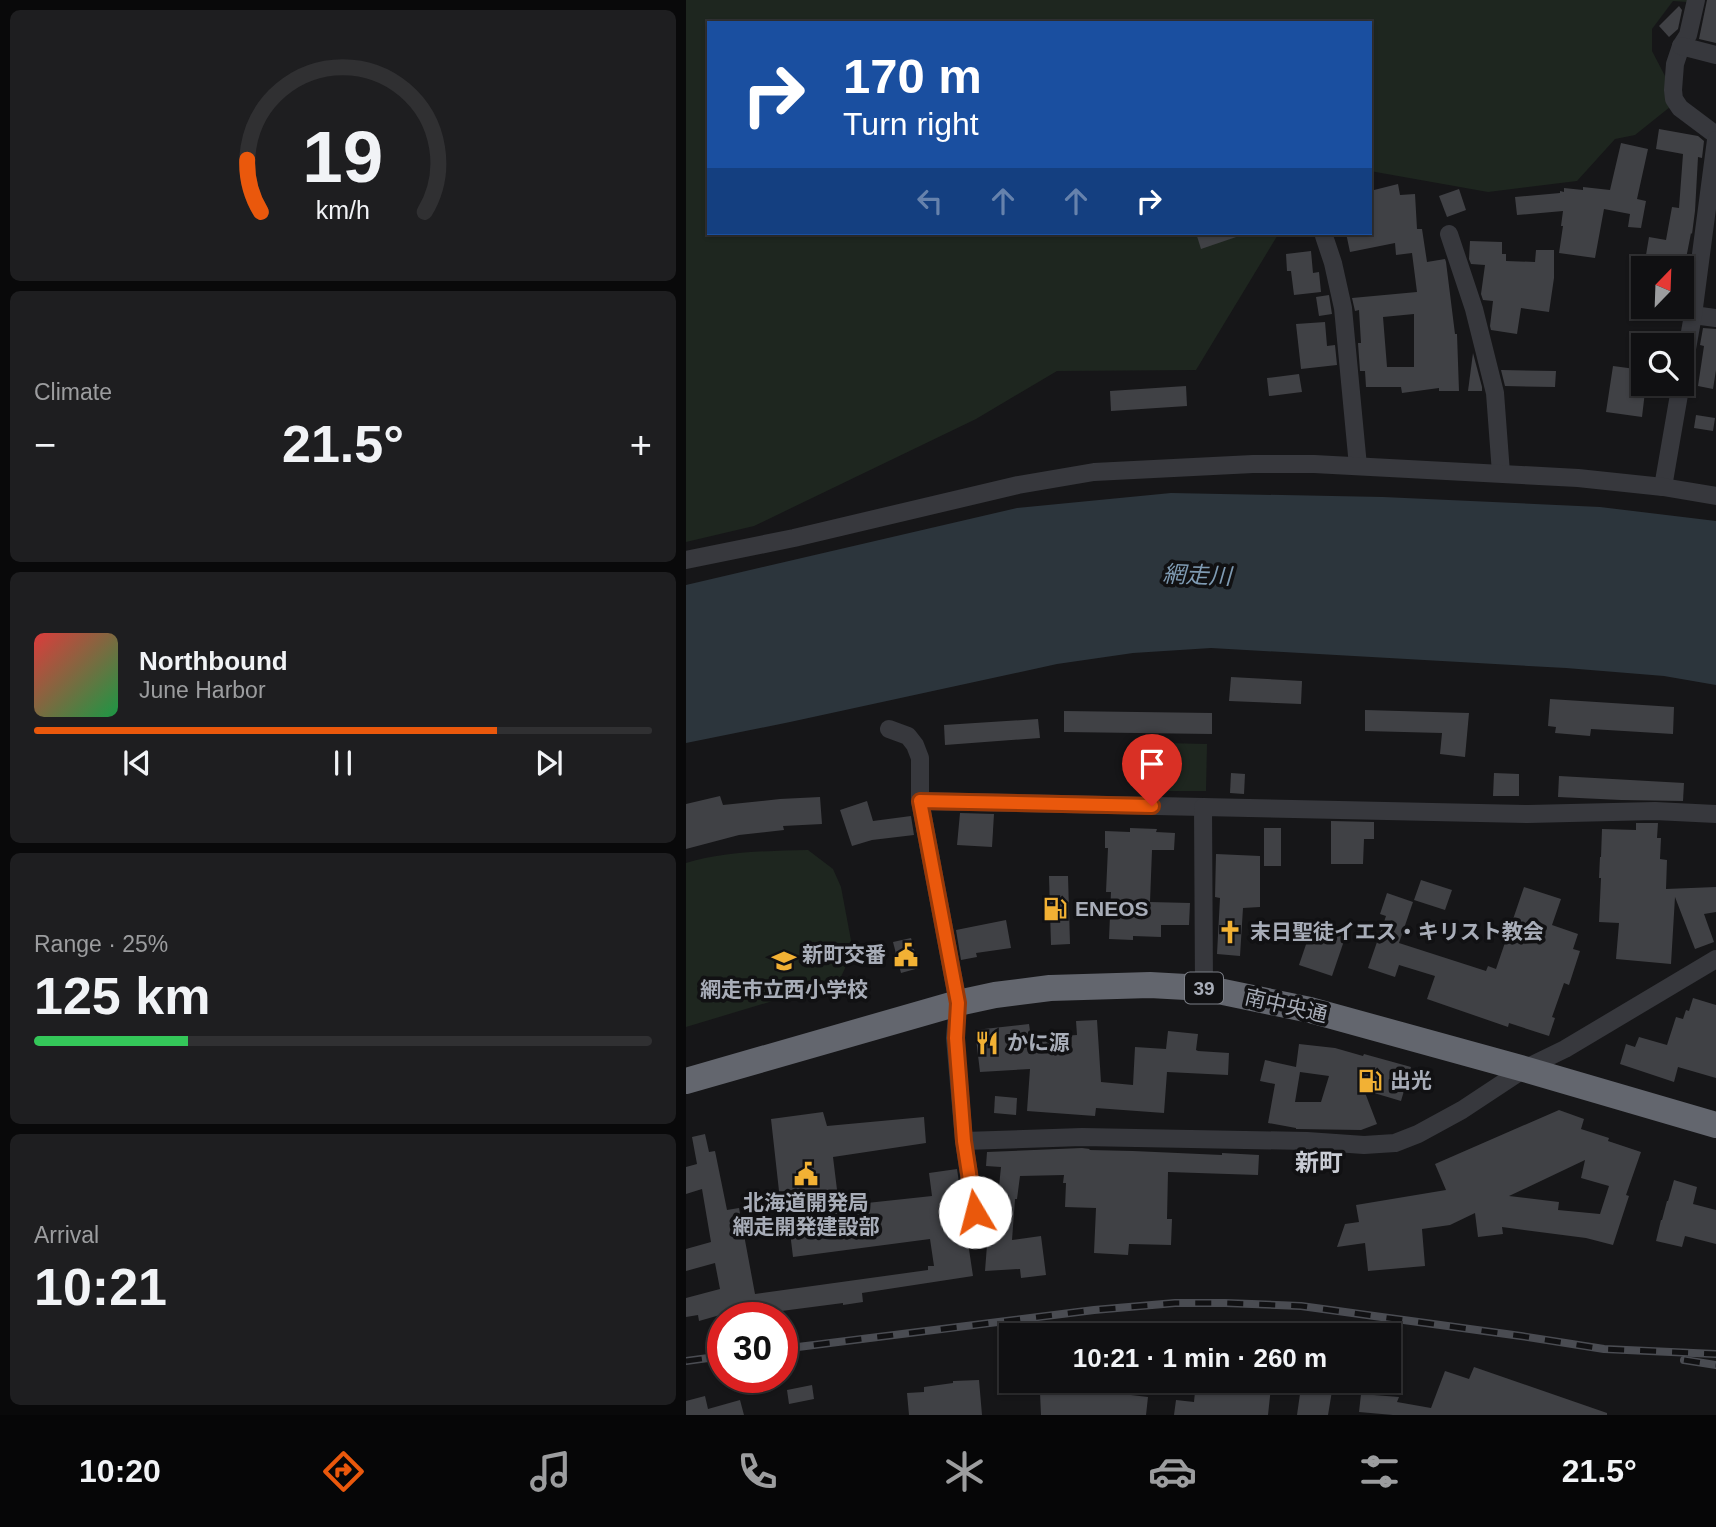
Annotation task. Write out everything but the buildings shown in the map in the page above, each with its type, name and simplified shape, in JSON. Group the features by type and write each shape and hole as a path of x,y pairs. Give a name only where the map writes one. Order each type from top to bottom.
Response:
{"highway":[{"name":"南中央通","path":"686,1081 958,1003 996,995 1049,988 1150,985 1205,988 1310,1010 1716,1125"}],"street":[{"path":"1694,308 1714,175 1716,137 1674,99 1673,78 1681,46 1688,35 1696,0"},
{"path":"1681,46 1716,55"},
{"path":"1449,233 1474,309 1495,393 1501,473"},
{"path":"1324,236 1343,308 1357,466"},
{"path":"1694,315 1716,318"},
{"path":"1663,487 1679,396"},
{"path":"686,560 794,538 1018,485 1094,472 1253,464 1357,466 1578,478 1716,496"},
{"path":"889,729 908,736 920,758 920,801 958,1003 956,1038 964,1141 978,1236"},
{"path":"920,801 1528,814 1655,811 1716,814"},
{"path":"1203,807 1205,988"},
{"path":"964,1141 1082,1137 1307,1141 1364,1145 1395,1143 1462,1110 1524,1069 1565,1049 1716,958"}],"shaded area":[{"path":"686,0 1688,0 1673,1 1652,29 1652,51 1665,76 1670,107 1635,135 1615,139 1577,181 1488,192 1372,171 1372,21 707,21 707,235 1278,235 1196,370 1057,371 976,419 754,526 686,542"},
{"path":"1162,743 1207,744 1206,791 1162,791"},
{"name":"網走市立西小学校","path":"808,850 833,869 841,887 853,951 839,981 686,1027 686,863 731,854"}],"water":[{"name":"網走川","path":"1171,493 1383,497 1600,507 1716,521 1716,685 1664,676 1566,668 1211,648 1133,653 1057,664 686,743 686,585 1017,508"}],"railway":[{"path":"798,1347 1094,1310 1175,1303 1225,1303 1301,1306 1604,1349 1716,1354"},
{"path":"686,1361 707,1358"},
{"path":"1684,1360 1716,1365"}],"place":[{"name":"ENEOS","path":"1055,909"},
{"name":"末日聖徒イエス・キリスト教会","path":"1230,932"},
{"name":"新町交番","path":"906,955"},
{"name":"網走市立西小学校","path":"784,961"},
{"name":"かに源","path":"987,1043"},
{"name":"出光","path":"1370,1081"},
{"name":"北海道開発局 網走開発建設部","path":"806,1174"}],"district":[{"name":"新町","path":"1319,1163"}],"route":[{"path":"975,1212 964,1141 956,1038 958,1003 920,801 1152,806"}]}
